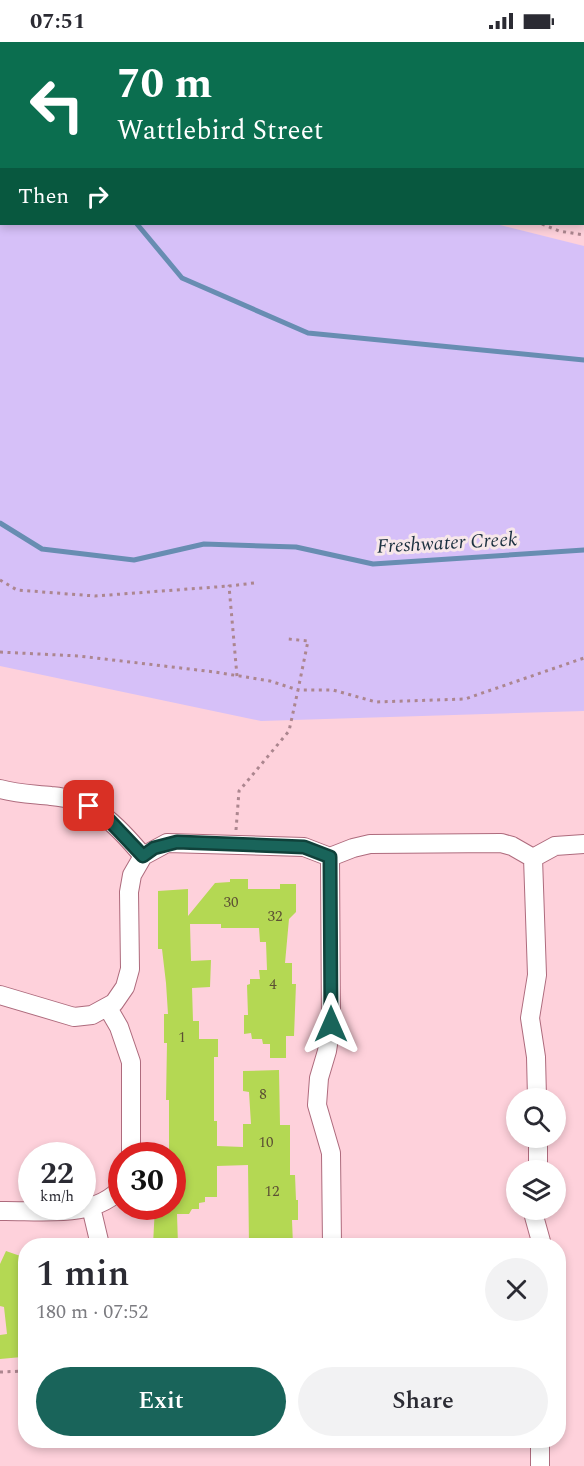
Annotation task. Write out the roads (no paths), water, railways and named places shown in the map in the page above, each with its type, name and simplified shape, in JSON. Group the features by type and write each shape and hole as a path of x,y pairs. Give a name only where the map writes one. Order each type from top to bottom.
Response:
{"street":[{"path":"0,789 26,795 53,796 89,806 106,817 143,856"},
{"path":"0,995 74,1017 92,1015 108,1008 121,996 128,978 130,882 143,856 154,848 177,842 304,847 330,857 370,844 501,843 512,846 534,858"},
{"path":"534,858 555,846 584,844"},
{"path":"330,857 331,1024 330,1038 319,1078 317,1106 331,1153 332,1238"},
{"path":"534,858 537,975 531,1018 537,1088"},
{"path":"108,1008 127,1046 130,1062 130,1142"},
{"path":"0,1211 18,1210"},
{"path":"95,1220 98,1238"},
{"path":"535,1220 540,1238"},
{"path":"540,1448 540,1466"}],"waterway":[{"name":"Freshwater Creek","path":"138,225 182,278 308,333 584,360"},
{"name":"Freshwater Creek","path":"0,523 42,549 134,560 204,544 296,547 373,564 584,550"}]}
